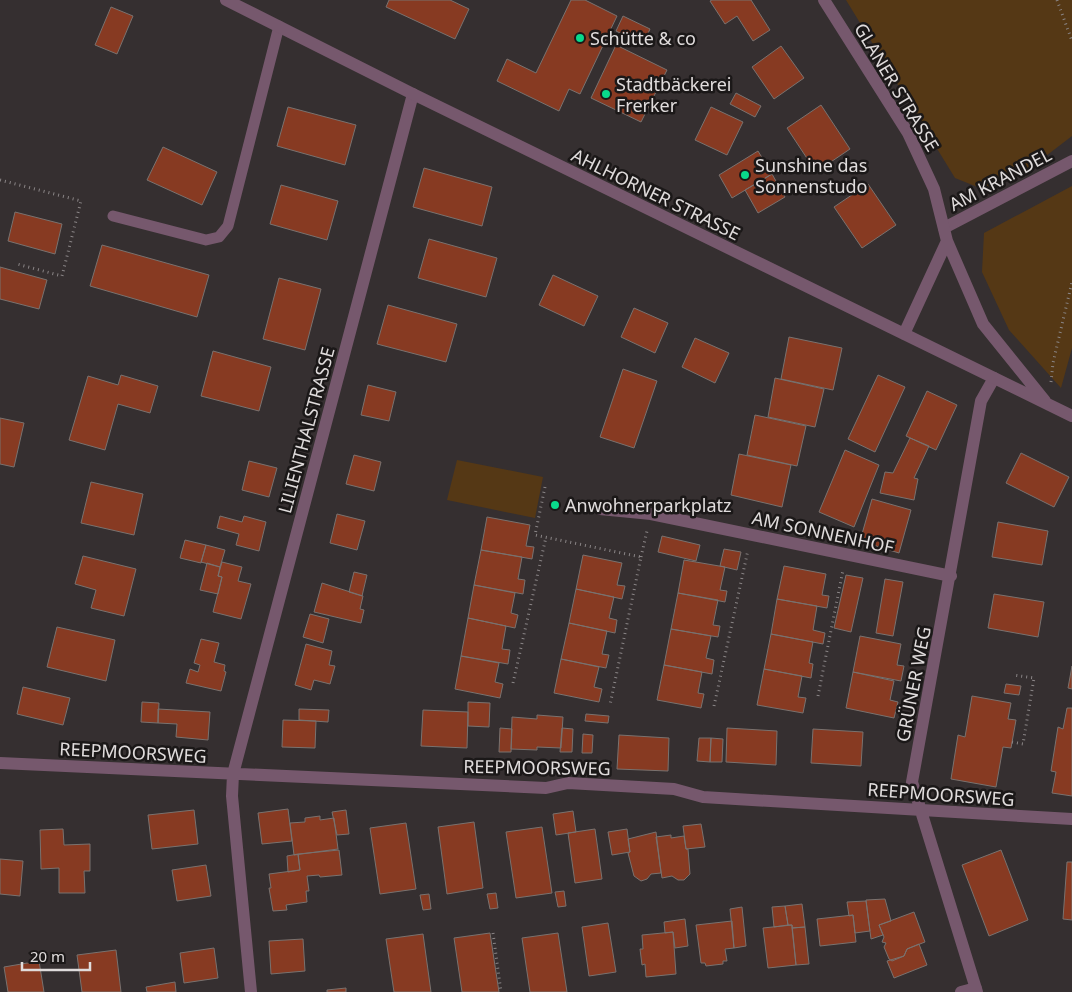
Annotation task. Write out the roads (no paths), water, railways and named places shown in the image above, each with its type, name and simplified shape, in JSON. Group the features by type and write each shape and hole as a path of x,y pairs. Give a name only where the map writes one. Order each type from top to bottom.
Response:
{"street":[{"name":"AHLHORNER STRASSE","path":"226,0 412,94 1072,416"},
{"name":"GLANER STRASSE","path":"824,0 908,133 934,189 947,241 983,324 1048,405"},
{"name":"LILIENTHALSTRASSE","path":"251,992 232,796 233,774 412,94"},
{"name":"AM KRANDEL","path":"944,228 1072,161"},
{"path":"904,334 947,241"},
{"name":"GRÜNER WEG","path":"977,990 912,782 951,576 981,401 994,378"},
{"name":"AM SONNENHOF","path":"600,509 651,514 951,576"},
{"name":"REEPMOORSWEG","path":"0,763 233,774 348,777 546,788 577,783 674,789 703,797 1072,819"},
{"path":"961,992 977,990"}],"lane":[{"path":"113,216 206,240 219,237 228,226 279,26"}],"place":[{"name":"Schütte & co","path":"580,38"},
{"name":"Stadtbäckerei Frerker","path":"606,94"},
{"name":"Sunshine das Sonnenstudo","path":"745,175"},
{"name":"Anwohnerparkplatz","path":"555,505"}]}
